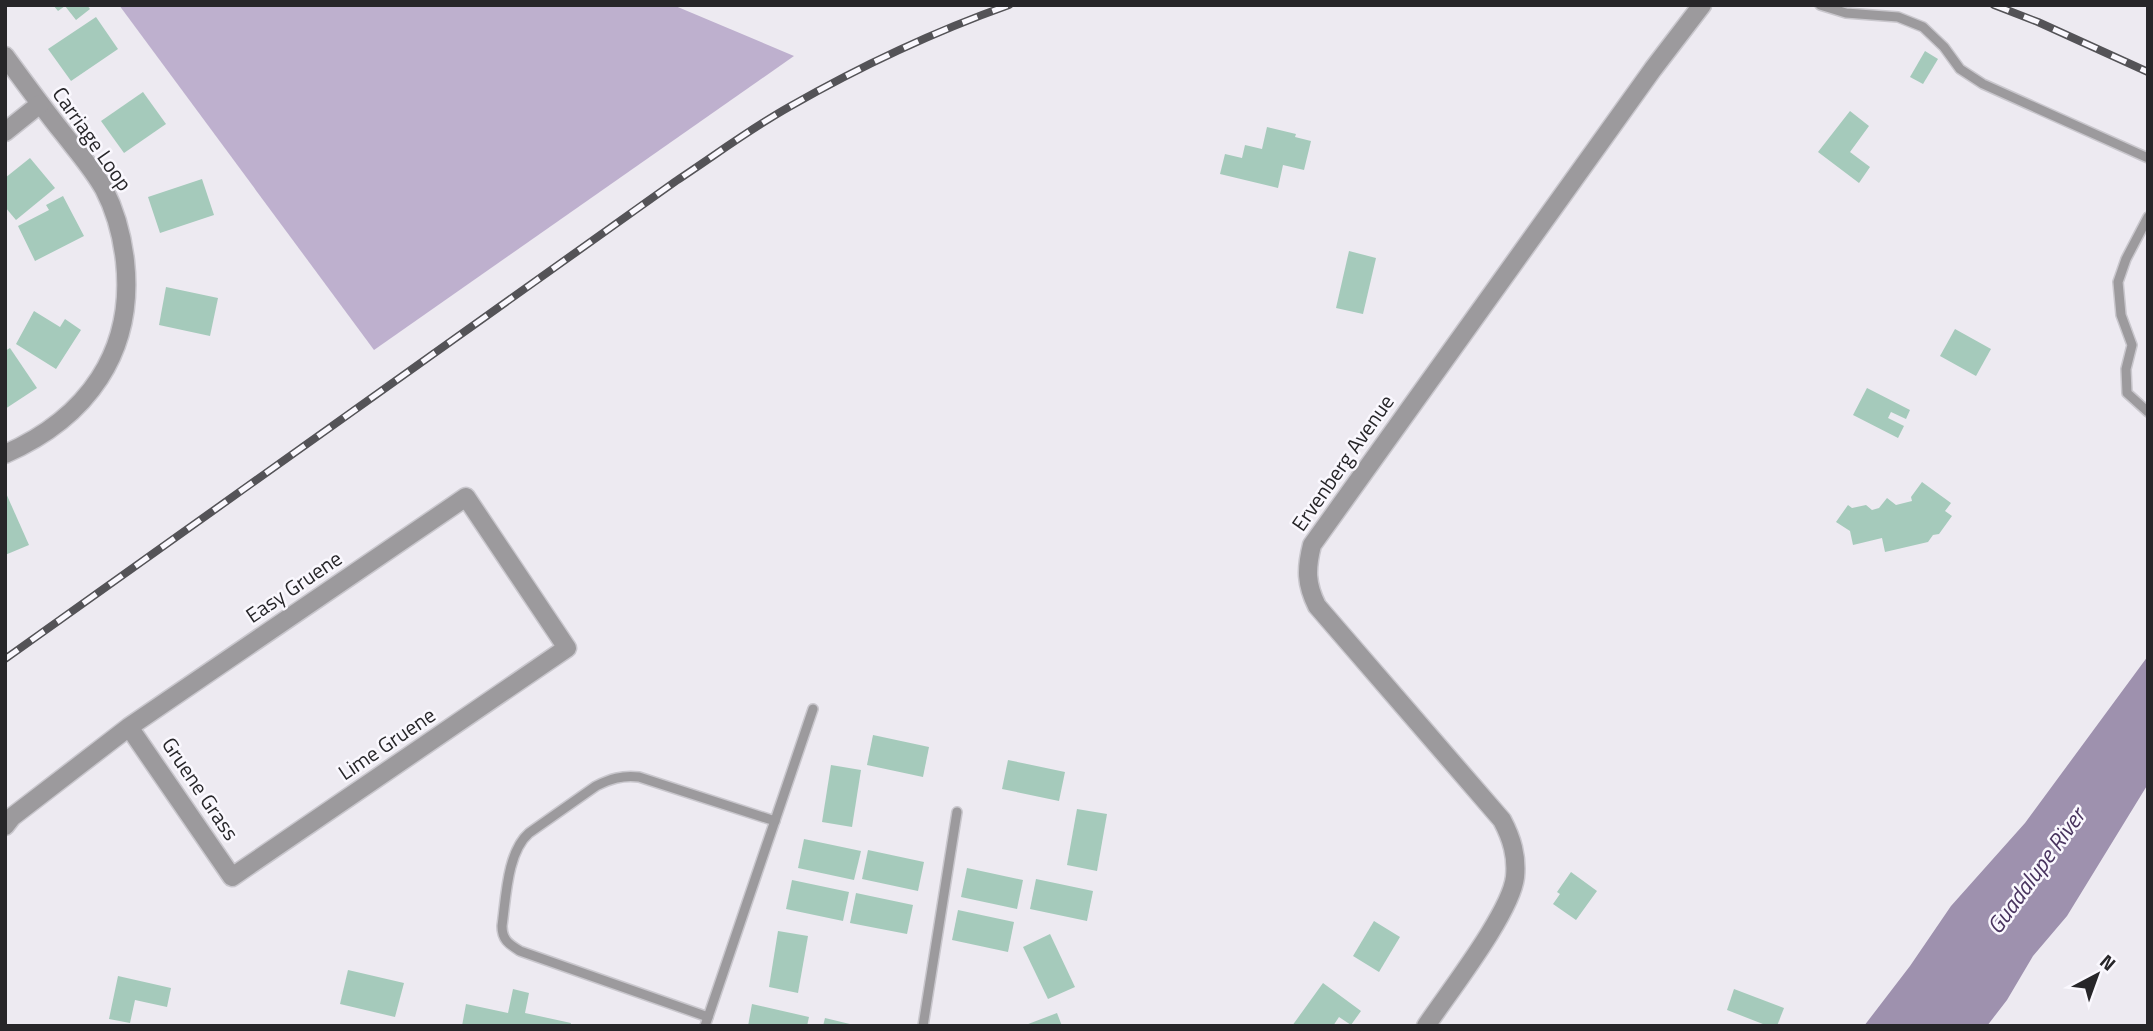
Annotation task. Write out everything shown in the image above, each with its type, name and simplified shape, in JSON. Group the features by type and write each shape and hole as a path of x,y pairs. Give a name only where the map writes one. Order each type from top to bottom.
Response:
{"street":[{"name":"Ervenberg Avenue","path":"1426,1026 1507,901 1515,880 1516,860 1512,839 1502,820 1317,606 1306,577 1311,545 1653,69 1702,5"},
{"name":"Carriage Loop","path":"5,56 104,188 116,213 123,241 128,293 123,324 114,351 87,397 47,433 5,454"},
{"path":"5,132 40,104"},
{"name":"Easy Gruene","path":"5,827 12,817 130,727 466,498 568,648"},
{"name":"Lime Gruene","path":"232,877 568,648"},
{"name":"Gruene Grass","path":"130,727 232,877"}],"lane":[{"path":"1820,5 1846,13 1898,17 1923,27 1944,47 1960,69 1983,84 2148,158"},
{"path":"2148,217 2126,259 2118,282 2121,315 2132,345 2126,369 2127,393 2148,412"},
{"path":"775,821 627,775 596,786 522,839 514,854 502,935 510,945 520,951 706,1021 814,709"},
{"path":"923,1026 957,813"}],"shaded area":[{"path":"119,5 673,5 794,56 374,350"}],"water":[{"name":"Guadalupe River","path":"2148,656 2148,784 2067,916 2033,956 2007,1000 1987,1026 1864,1026 1951,906 2025,823"}],"building":[{"path":"53,5 87,5 90,9 76,20 65,6 58,11"},
{"path":"96,17 118,49 71,81 48,49"},
{"path":"1925,51 1938,59 1923,84 1910,77"},
{"path":"143,92 166,124 124,153 101,121"},
{"path":"1850,111 1869,126 1850,152 1870,167 1859,183 1818,152"},
{"path":"1267,127 1296,134 1295,137 1311,141 1304,170 1283,165 1278,188 1220,174 1225,154 1242,158 1245,145 1262,149"},
{"path":"30,158 55,188 16,220 5,207 5,178"},
{"path":"202,179 214,215 160,233 148,197"},
{"path":"63,196 84,236 35,261 18,226 49,210 46,205"},
{"path":"1349,251 1376,258 1363,314 1336,308"},
{"path":"166,287 218,298 210,336 159,325"},
{"path":"34,311 60,327 65,319 81,330 56,369 16,344"},
{"path":"1955,329 1991,349 1976,376 1940,356"},
{"path":"10,348 37,388 5,409 5,351"},
{"path":"1867,388 1910,410 1906,419 1891,412 1888,418 1904,426 1898,438 1853,415"},
{"path":"1922,482 1951,503 1945,511 1952,516 1939,534 1933,535 1928,542 1885,552 1882,538 1853,545 1850,531 1836,522 1848,505 1852,508 1866,505 1872,510 1879,508 1887,498 1896,505 1912,501 1911,497"},
{"path":"5,491 29,545 5,555"},
{"path":"873,735 929,747 923,777 867,765"},
{"path":"1008,760 1065,772 1059,801 1002,789"},
{"path":"831,765 861,770 852,827 822,822"},
{"path":"1077,809 1107,814 1097,871 1067,865"},
{"path":"804,839 861,851 854,880 798,868"},
{"path":"868,850 924,862 918,891 862,879"},
{"path":"967,868 1023,880 1017,909 961,897"},
{"path":"1571,872 1597,891 1576,920 1553,904 1560,894 1557,892"},
{"path":"1036,879 1093,891 1087,921 1030,909"},
{"path":"792,880 849,892 843,921 786,909"},
{"path":"856,893 913,905 907,934 850,923"},
{"path":"958,910 1014,922 1008,952 952,940"},
{"path":"1374,921 1400,937 1379,972 1353,956"},
{"path":"778,931 808,936 798,993 769,987"},
{"path":"1050,934 1075,987 1048,999 1023,947"},
{"path":"348,970 404,983 395,1017 340,1004"},
{"path":"118,976 171,988 167,1007 135,1000 130,1023 109,1019"},
{"path":"1323,983 1361,1011 1351,1025 1339,1017 1333,1026 1292,1026"},
{"path":"513,989 529,993 525,1013 571,1023 570,1026 462,1026 466,1004 508,1013"},
{"path":"1734,989 1784,1008 1777,1026 1768,1026 1727,1010"},
{"path":"752,1004 809,1017 807,1026 748,1026"},
{"path":"1057,1013 1062,1026 1023,1026"},
{"path":"825,1018 854,1025 854,1026 823,1026"}],"railway":[{"path":"5,659 746,133 869,64 1009,5"},
{"path":"1994,5 2148,72"}]}
